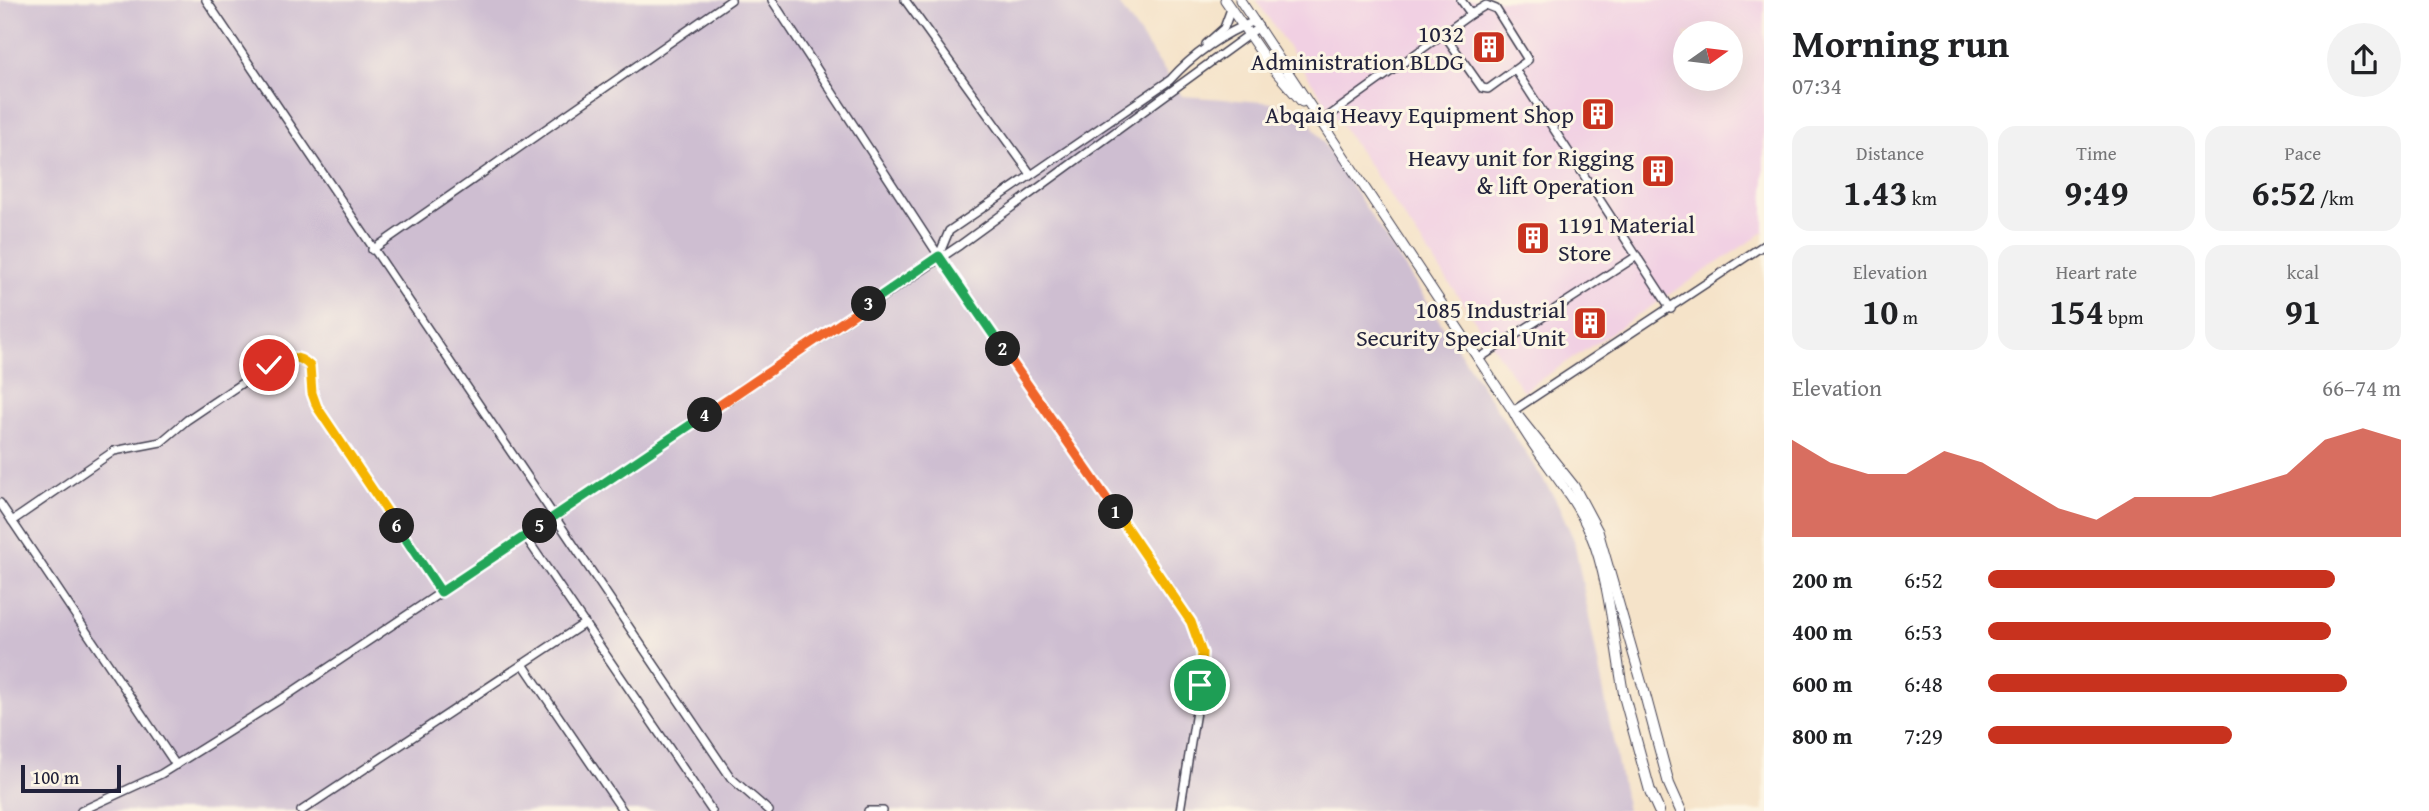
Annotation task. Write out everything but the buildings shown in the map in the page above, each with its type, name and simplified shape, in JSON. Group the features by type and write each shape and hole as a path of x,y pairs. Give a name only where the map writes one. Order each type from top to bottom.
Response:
{"main road":[{"path":"1644,691 1669,784 1681,811"},
{"path":"1624,696 1650,791 1659,811"}],"street":[{"path":"206,0 372,250 731,778 769,811"},
{"path":"372,250 732,0"},
{"path":"772,0 939,256 1085,464 1197,634 1203,668 1180,811"},
{"path":"905,0 1030,173"},
{"path":"1225,0 1319,122"},
{"path":"1240,0 1513,411 1528,442 1567,492 1591,534 1598,554 1624,696"},
{"path":"1461,0 1471,14"},
{"path":"1319,122 1471,14 1486,5 1496,9 1527,54 1525,65 1489,89 1482,88 1444,34"},
{"path":"939,256 948,232 1030,173 1170,80 1224,28 1231,9"},
{"path":"1183,65 1257,24"},
{"path":"81,811 176,765 553,518 939,256 960,245 1246,30"},
{"path":"1516,71 1671,309"},
{"path":"1513,411 1764,245"},
{"path":"1478,359 1637,256"},
{"path":"12,522 114,451 161,442 187,419 280,358 295,357 310,366 312,393 317,407 441,592"},
{"path":"1513,411 1536,434 1574,485 1598,531 1644,691"},
{"path":"0,503 176,765"},
{"path":"525,536 712,811"},
{"path":"301,811 585,623"},
{"path":"523,664 623,811"},
{"path":"868,811 883,811"}],"shaded area":[{"path":"0,0 1116,0 1182,96 1276,103 1308,119 1555,498 1574,540 1627,811 0,811"},
{"path":"1256,0 1764,0 1764,232 1523,391"}],"place":[{"name":"1032 Administration BLDG","path":"1489,47"},
{"name":"Abqaiq Heavy Equipment Shop","path":"1598,114"},
{"name":"Heavy unit for Rigging & lift Operation","path":"1658,171"},
{"name":"1191 Material Store","path":"1533,238"},
{"name":"1085 Industrial Security Special Unit","path":"1590,323"}],"route":[{"path":"269,365 286,356 300,358 310,366 313,376 312,393 317,407 441,592 939,256 1085,464 1191,622 1202,653 1200,685"}]}
